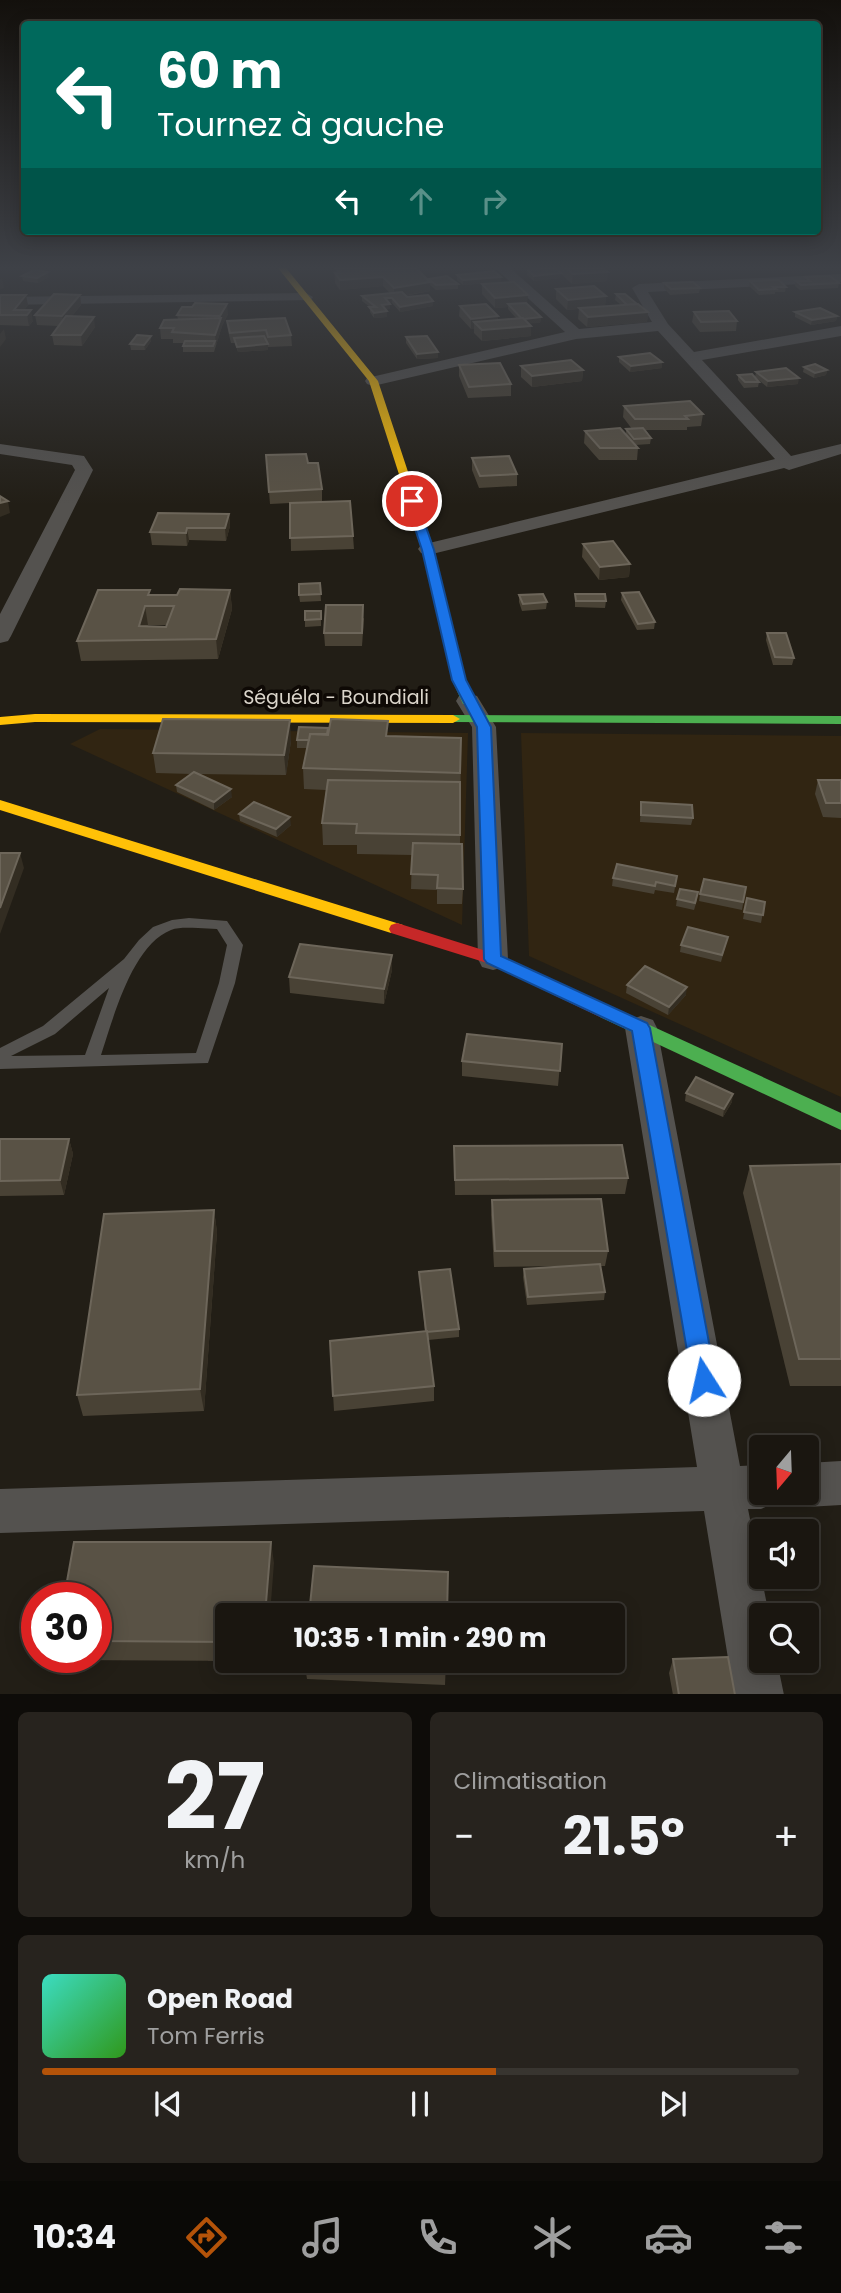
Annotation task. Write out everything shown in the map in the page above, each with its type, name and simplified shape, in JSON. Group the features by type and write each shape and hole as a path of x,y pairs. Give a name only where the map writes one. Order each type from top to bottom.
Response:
{"main road":[{"path":"345,347 373,382 428,550 459,680 471,706"},
{"name":"Séguéla - Boundiali","path":"0,721 471,706 841,720"},
{"path":"0,805 493,959 841,1122"}],"street":[{"path":"373,382 521,347"},
{"path":"682,347 789,464"},
{"path":"691,357 748,347"},
{"path":"0,449 78,460 83,470 0,636"},
{"path":"428,550 789,464 841,449"},
{"path":"471,706 484,727 493,959"},
{"path":"641,1028 742,1488 758,1694"},
{"path":"819,1484 841,1483"},
{"path":"0,1511 742,1488"}],"lane":[{"path":"0,1055 49,1030 128,963 159,929 197,921 222,925 235,945 227,983 202,1059 0,1063"},
{"path":"91,1061 128,963"}],"shaded area":[{"path":"100,729 468,733 462,925 70,744"},
{"path":"521,733 841,736 841,1097 529,956"}],"building":[{"path":"413,347 435,347 438,352 417,354"},
{"path":"650,353 662,362 631,366 619,357"},
{"path":"571,360 583,370 532,376 521,366"},
{"path":"500,363 511,384 469,387 459,365"},
{"path":"815,364 827,370 815,373 804,367"},
{"path":"786,368 799,378 768,381 756,372"},
{"path":"752,374 759,382 745,382 738,375"},
{"path":"690,401 703,414 685,416 688,419 635,419 624,406"},
{"path":"620,428 638,448 600,448 585,431"},
{"path":"643,428 651,438 634,439 626,429"},
{"path":"306,454 308,463 318,463 322,489 269,492 266,455"},
{"path":"509,456 517,474 480,476 472,458"},
{"path":"350,501 353,536 290,538 290,503"},
{"path":"158,513 229,514 225,528 187,528 186,533 150,532"},
{"path":"613,541 630,564 600,567 583,544"},
{"path":"320,583 321,594 299,595 299,584"},
{"path":"180,589 230,590 216,639 77,641 98,590 150,590 148,595 177,595","holes":["145,606 174,606 166,627 139,626"]},
{"path":"639,592 655,622 638,624 622,593"},
{"path":"543,594 547,602 523,604 519,595"},
{"path":"575,594 605,594 606,601 576,601"},
{"path":"326,605 363,605 362,633 324,633"},
{"path":"305,611 321,611 321,619 305,620"},
{"path":"767,633 786,633 794,658 775,657"},
{"path":"163,719 290,720 284,755 153,753"},
{"path":"331,719 388,721 386,736 461,738 460,773 303,768 310,734 328,735"},
{"path":"299,727 328,728 327,734 310,734 309,740 297,740"},
{"path":"194,772 231,789 214,802 176,785"},
{"path":"328,780 460,782 460,835 356,833 357,824 322,823"},
{"path":"818,780 841,780 841,803 826,803"},
{"path":"254,802 290,817 276,829 239,814"},
{"path":"641,802 692,805 693,818 641,815"},
{"path":"413,843 462,844 463,889 437,888 438,875 411,874"},
{"path":"0,853 20,853 0,908"},
{"path":"617,864 677,876 675,886 656,882 655,886 613,878"},
{"path":"704,879 746,887 743,902 700,894"},
{"path":"680,889 698,892 695,903 677,899"},
{"path":"747,898 765,902 763,915 744,912"},
{"path":"688,927 728,937 722,955 681,945"},
{"path":"300,944 392,955 384,989 289,977"},
{"path":"645,966 687,987 669,1007 627,985"},
{"path":"467,1034 562,1044 560,1071 462,1061"},
{"path":"696,1077 733,1094 724,1109 686,1093"},
{"path":"0,1139 69,1139 60,1180 0,1181"},
{"path":"622,1145 628,1178 455,1180 454,1146"},
{"path":"841,1164 841,1359 799,1359 750,1166"},
{"path":"601,1199 608,1251 495,1251 492,1200"},
{"path":"214,1210 200,1389 77,1395 104,1214"},
{"path":"600,1264 605,1292 528,1297 524,1269"},
{"path":"450,1269 459,1329 427,1332 419,1272"},
{"path":"427,1331 434,1386 333,1396 330,1341"},
{"path":"74,1542 271,1542 266,1603 215,1603 215,1642 112,1641 112,1582 67,1582"},
{"path":"314,1566 448,1572 447,1603 310,1603"},
{"path":"728,1657 735,1694 679,1694 673,1659"}],"traffic: fast":[{"path":"410,493 428,549 459,680 468,701"},
{"path":"453,719 841,720"},
{"path":"606,1012 841,1122"}],"traffic: slow":[{"path":"346,347 373,381 410,493"},
{"path":"0,721 35,718 453,719"},
{"path":"0,805 397,929"}],"traffic: jam":[{"path":"397,929 493,959 606,1012"}],"route":[{"path":"412,501 428,550 459,680 484,727 493,959 641,1028 704,1380"}]}
